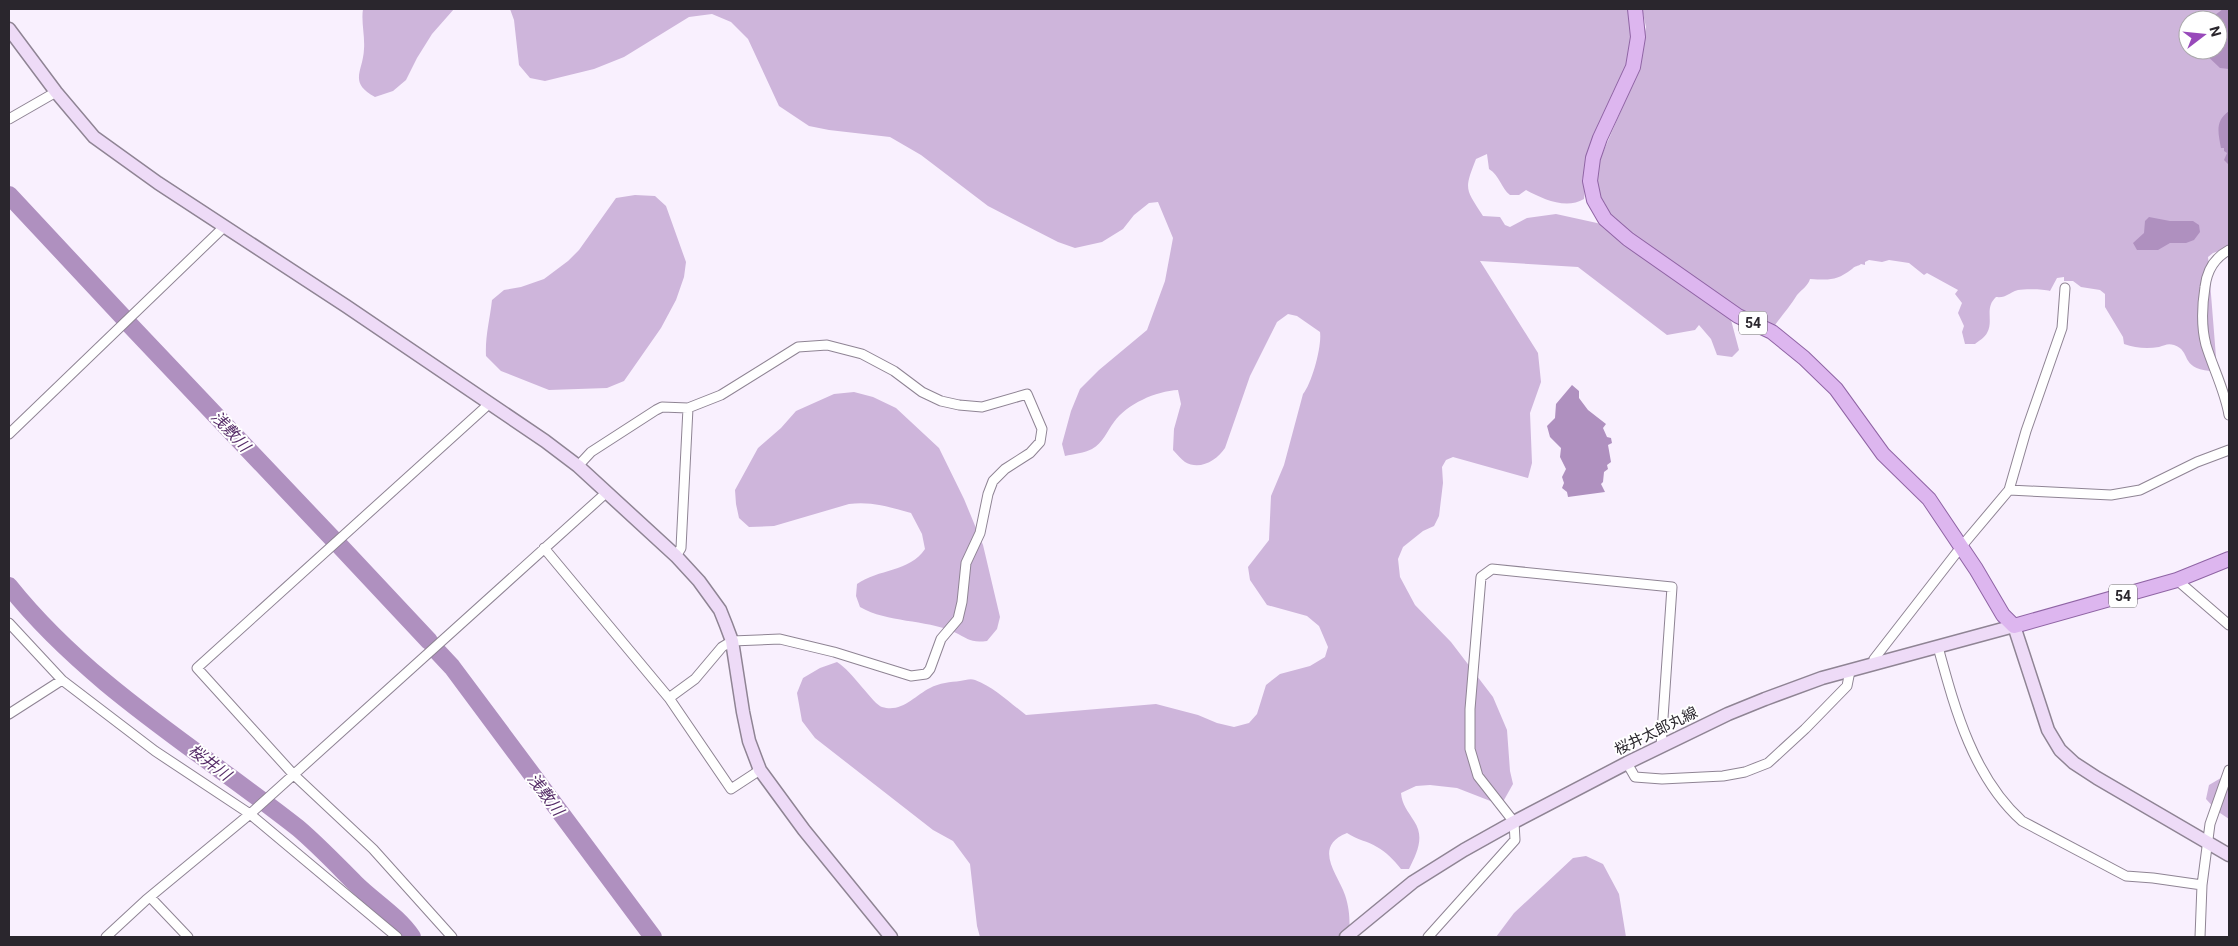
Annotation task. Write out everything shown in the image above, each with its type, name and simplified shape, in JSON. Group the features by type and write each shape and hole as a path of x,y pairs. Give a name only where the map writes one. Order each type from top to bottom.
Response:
{"main road":[{"name":"54","path":"1635,9 1638,37 1633,68 1600,138 1593,158 1590,181 1594,200 1606,218 1628,239 1738,316 1772,332 1804,358 1836,389 1883,454 1929,499 2004,615 2014,626 2177,580 2229,559"}],"street":[{"path":"9,29 56,92 94,137 158,183 490,403 578,466 676,556 700,581 720,610 732,641 749,742 760,770 804,830 891,937"},
{"path":"9,118 56,92"},
{"path":"9,434 225,226"},
{"path":"2229,250 2219,256 2211,266 2206,277 2201,308 2206,343 2229,415"},
{"path":"1875,664 1874,659 1961,547 2009,490 2026,432 2062,328 2065,288"},
{"path":"578,466 591,452 656,410 662,408 688,408 721,395 798,348 827,344 862,354 894,371 922,392 959,405 982,406 1027,394 1042,428 1040,442 1036,448 1005,469 993,481 988,494 980,533 968,555 958,619 941,639 930,669 926,674 911,676 834,652 780,639 732,641 722,647 695,679 669,698"},
{"path":"452,937 373,849 294,774 197,668 490,403"},
{"path":"676,556 681,548 688,408"},
{"path":"2009,490 2112,495 2140,490 2197,462 2229,450"},
{"path":"107,937 150,897 250,814 607,492"},
{"path":"544,548 669,698 731,789 760,770"},
{"path":"1428,937 1515,840 1514,822 1478,776 1470,749 1470,709 1481,577 1492,569 1672,587 1661,747"},
{"path":"2177,580 2229,624"},
{"path":"9,623 62,680 155,750 250,814 397,937"},
{"path":"2014,626 2048,730 2060,750 2074,763 2097,778 2207,844 2229,855"},
{"name":"桜井太郎丸線","path":"1346,937 1413,882 1514,822 1661,747 1765,699 1803,684 2014,626"},
{"path":"1938,647 1968,744 1990,784 2009,810 2022,821 2126,876 2202,885"},
{"path":"1627,763 1635,777 1662,779 1722,776 1744,772 1768,763 1847,686 1850,671"},
{"path":"9,714 62,680"},
{"path":"2200,937 2202,885 2210,824 2229,770"},
{"path":"150,897 188,937"}],"shaded area":[{"path":"363,9 454,9 432,34 406,80 393,91 375,97 367,92 359,81 364,49"},
{"path":"510,9 1640,9 1624,78 1613,92 1582,180 1585,189 1584,199 1570,203 1555,202 1526,190 1519,195 1510,195 1496,175 1489,169 1487,154 1476,159 1468,183 1468,189 1483,216 1500,217 1505,225 1510,227 1527,218 1556,214 1611,228 1727,305 1739,350 1732,357 1717,355 1711,339 1699,325 1695,330 1667,335 1578,267 1480,261 1538,353 1541,382 1530,413 1532,463 1528,478 1453,457 1446,460 1442,467 1443,483 1439,516 1434,526 1423,531 1403,547 1398,559 1400,577 1415,605 1451,642 1493,697 1507,730 1510,771 1513,784 1504,800 1493,802 1457,788 1430,785 1416,786 1401,793 1404,804 1419,833 1419,845 1409,869 1401,869 1390,856 1374,845 1347,833 1337,839 1331,846 1329,853 1333,870 1347,900 1349,937 980,937 970,864 953,841 933,830 815,738 802,721 797,693 803,678 820,668 837,662 843,666 878,705 889,708 902,706 924,691 937,685 972,679 995,691 1026,715 1156,704 1234,727 1249,723 1257,714 1266,685 1280,674 1310,666 1325,657 1328,647 1319,626 1307,616 1267,605 1250,580 1248,567 1269,540 1271,496 1284,465 1303,394 1310,382 1316,364 1320,332 1297,316 1288,314 1277,322 1250,376 1225,448 1208,463 1196,465 1185,462 1173,450 1174,429 1181,404 1178,390 1161,393 1134,404 1120,415 1096,446 1086,451 1065,456 1062,444 1071,411 1080,389 1099,370 1147,330 1165,281 1173,238 1158,202 1149,203 1134,215 1123,229 1102,242 1075,248 1058,242 988,206 921,155 890,137 809,126 779,106 748,39 731,22 712,14 689,17 624,57 594,69 545,81 530,78 519,65 514,20"},
{"path":"1642,9 2229,9 2229,248 2213,253 2208,257 2216,357 2210,371 2194,367 2183,351 2174,345 2168,344 2146,348 2124,344 2123,337 2105,307 2105,294 2100,290 2081,287 2073,281 2064,281 2064,277 2057,278 2050,291 2018,290 2005,296 1996,297 1992,301 1990,324 1987,333 1975,344 1965,344 1962,332 1964,326 1958,313 1962,303 1955,294 1958,290 1927,273 1924,275 1909,263 1889,260 1882,262 1869,260 1865,262 1865,265 1856,266 1837,278 1810,279 1773,328 1734,306 1618,224 1606,209 1596,188 1598,164 1635,78 1646,27"},
{"path":"2229,9 2229,69 2220,68 2212,60 2228,60 2228,10 2222,10"},
{"path":"2229,111 2229,165 2224,160 2227,153 2224,151 2224,148 2221,148 2219,127 2221,119"},
{"path":"635,195 655,196 666,206 686,262 684,277 676,300 661,328 624,381 607,388 549,390 501,371 486,356 492,300 504,290 521,287 544,279 579,250 616,198"},
{"path":"2149,217 2170,221 2193,221 2199,225 2200,232 2194,240 2186,243 2170,243 2158,250 2137,250 2133,243 2144,233 2145,221"},
{"path":"1572,385 1579,391 1579,398 1588,410 1606,424 1603,428 1607,437 1611,438 1612,443 1608,445 1611,462 1607,465 1608,469 1604,472 1601,484 1605,492 1568,497 1567,492 1562,488 1564,483 1562,477 1566,469 1560,457 1561,448 1550,437 1547,426 1555,418 1556,404"},
{"path":"854,392 873,397 896,408 939,448 964,499 983,545 1000,617 997,629 987,641 973,641 942,628 882,616 860,607 856,596 857,584 874,575 911,562 925,549 922,534 911,513 880,505 857,503 774,526 749,527 739,518 735,490 758,448 781,428 796,411 834,394"},
{"path":"2229,775 2229,819 2217,811 2206,799 2209,785"},
{"path":"1586,856 1603,864 1619,894 1626,937 1496,937 1514,913 1573,858"}],"waterway":[{"name":"浅敷川","path":"9,195 123,317"},
{"name":"浅敷川","path":"130,325 332,538"},
{"name":"浅敷川","path":"339,545 429,641"},
{"name":"桜井川","path":"9,586 40,622 109,686 298,828 362,890 400,922 412,937"},
{"name":"浅敷川","path":"438,652 452,667 653,937"}]}
